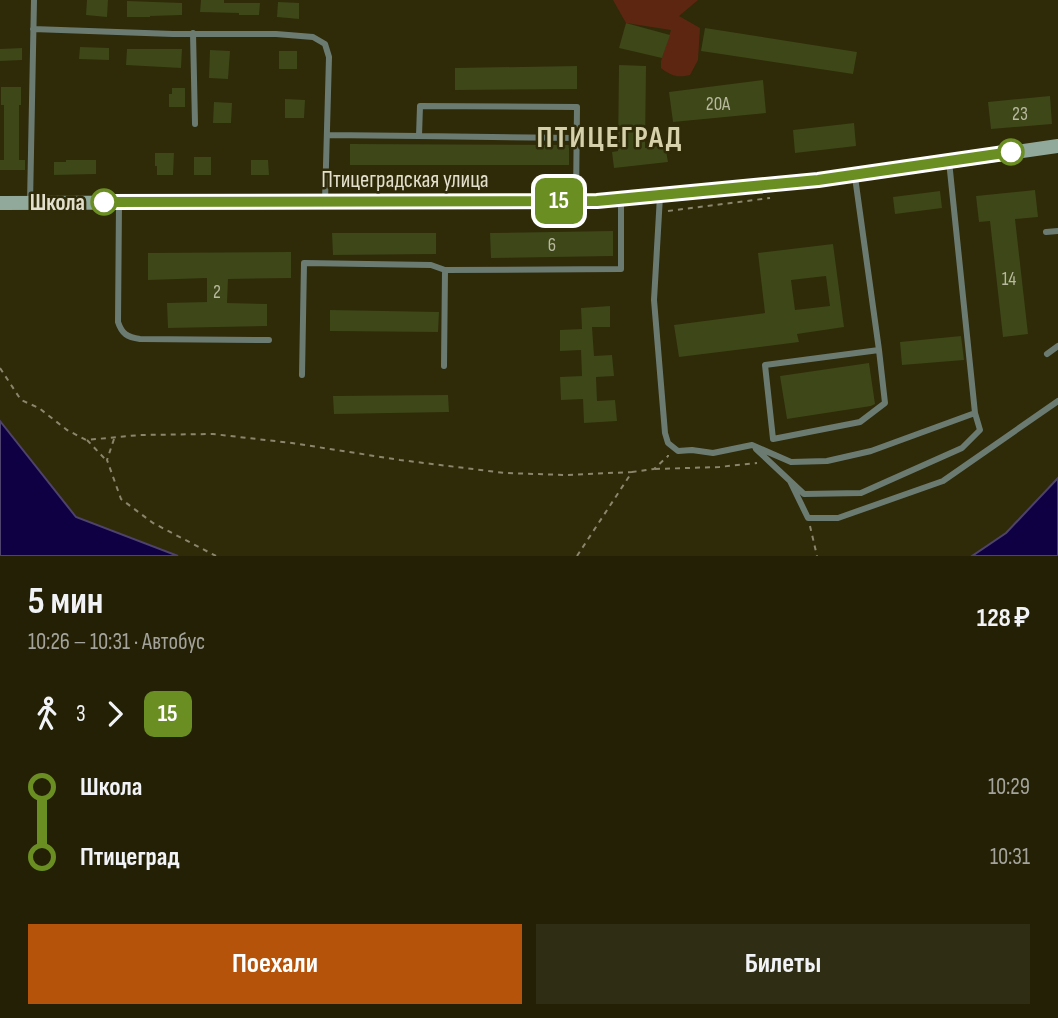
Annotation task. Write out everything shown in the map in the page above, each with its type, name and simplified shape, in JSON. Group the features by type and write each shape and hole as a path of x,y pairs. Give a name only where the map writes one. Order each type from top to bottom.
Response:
{"street":[{"name":"Птицеградская улица","path":"0,203 621,199 854,175 1058,146"}],"lane":[{"path":"30,203 34,0"},
{"path":"33,30 276,34 313,37 325,44 329,57 325,201"},
{"path":"193,33 195,124"},
{"path":"419,136 420,106 577,107 576,201"},
{"path":"327,135 577,138"},
{"path":"752,445 804,494 861,493 962,448 980,430 975,413 949,161"},
{"path":"854,175 879,350 885,403 860,422 773,439 765,365 879,350"},
{"path":"660,196 654,300 665,433 668,443 678,451 713,453 752,445 791,463 827,461 871,451 975,413"},
{"path":"302,375 304,263 431,265 445,270 621,269 621,199"},
{"path":"118,202 118,322 121,331 129,337 140,339 269,340"},
{"path":"1046,232 1058,231"},
{"path":"444,366 445,270"},
{"path":"1047,354 1058,346"},
{"path":"790,481 808,518 838,518 943,481 1058,401"}],"path":[{"path":"660,212 778,198"},
{"path":"0,368 21,400 39,408 67,430 86,440 107,460 121,499 153,523 216,556"},
{"path":"86,440 140,435 213,435 292,443 505,473 566,475 772,464"},
{"path":"107,460 114,438"},
{"path":"654,469 668,456 668,443"},
{"path":"578,556 632,472"},
{"path":"808,518 817,556"}],"shaded area":[{"path":"613,0 698,0 679,16 700,28 698,60 690,75 675,76 661,68 671,30 626,23"},
{"path":"0,421 76,517 178,556 0,556"},
{"path":"1058,478 1058,556 972,556 1006,533"}],"building":[{"path":"87,0 108,0 107,17 86,15"},
{"path":"201,0 260,3 259,15 200,12"},
{"path":"127,1 182,3 182,15 127,17"},
{"path":"278,2 299,3 299,19 277,17"},
{"path":"626,23 670,35 662,58 619,48"},
{"path":"705,28 857,52 853,74 701,51"},
{"path":"80,47 109,48 109,60 79,59"},
{"path":"22,48 22,60 0,61 0,49"},
{"path":"127,49 182,49 181,68 126,65"},
{"path":"210,50 230,51 228,79 209,78"},
{"path":"279,51 297,51 297,69 279,69"},
{"path":"619,65 646,66 645,148 665,145 668,162 614,168 612,152 618,151"},
{"path":"577,66 577,89 455,90 455,68"},
{"path":"763,80 766,113 673,122 669,92"},
{"path":"1,87 21,87 19,160 25,160 25,170 0,170 0,160 4,160 4,105 1,105"},
{"path":"172,88 185,88 185,107 169,107"},
{"path":"1050,96 1052,124 991,129 988,102"},
{"path":"285,99 305,100 304,118 285,118"},
{"path":"214,102 232,103 231,123 213,123"},
{"path":"854,123 856,146 795,153 793,130"},
{"path":"350,144 569,145 569,165 350,165"},
{"path":"155,153 174,153 173,175 157,175"},
{"path":"194,157 211,157 211,175 194,175"},
{"path":"96,160 96,174 54,175 54,162"},
{"path":"251,160 268,160 269,175 251,175"},
{"path":"1035,190 1038,217 1015,219 1028,334 1003,337 990,221 979,222 976,196"},
{"path":"940,191 942,208 895,214 893,197"},
{"path":"613,231 613,256 491,258 490,233"},
{"path":"332,233 436,233 436,254 333,255"},
{"path":"833,244 844,327 797,334 799,342 679,357 674,325 765,313 758,253","holes":["826,276 830,306 795,310 791,280"]},
{"path":"291,252 291,278 228,279 227,303 267,304 267,326 168,328 167,303 207,302 207,278 148,280 148,253"},
{"path":"610,306 610,327 592,327 594,356 612,355 614,376 596,377 597,401 615,400 617,421 584,423 583,399 561,400 560,377 582,376 581,350 560,351 560,330 582,329 581,308"},
{"path":"330,310 439,312 438,332 330,331"},
{"path":"961,336 964,360 902,365 900,342"},
{"path":"869,363 875,404 787,419 780,376"},
{"path":"448,395 449,412 334,414 333,396"}],"bus line":[{"name":"15","path":"104,202 597,201 818,180 1011,152"}],"place":[{"name":"Школа","path":"104,202"}],"district":[{"name":"ПТИЦЕГРАД","path":"610,137"}]}
